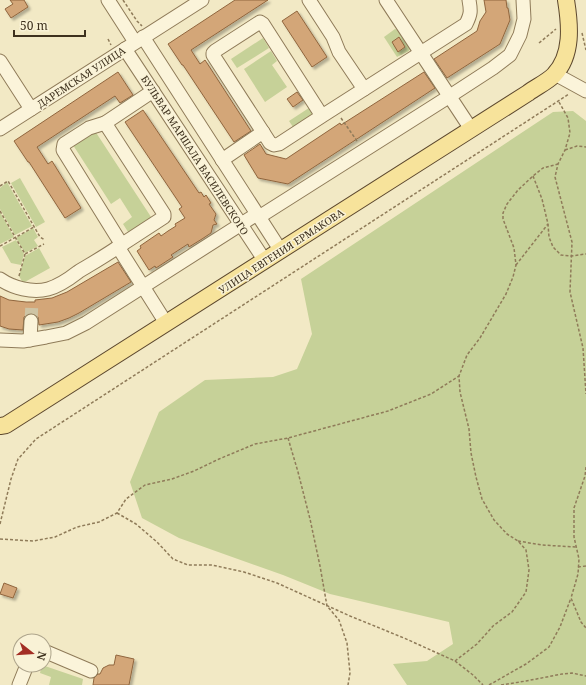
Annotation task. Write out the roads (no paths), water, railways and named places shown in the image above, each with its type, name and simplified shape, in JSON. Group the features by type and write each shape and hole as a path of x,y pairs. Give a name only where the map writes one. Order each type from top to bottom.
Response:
{"main road":[{"path":"555,74 567,52 570,37 566,0"},
{"name":"УЛИЦА ЕВГЕНИЯ ЕРМАКОВА","path":"2,429 528,93 555,74"}],"street":[{"name":"БУЛЬВАР МАРШАЛА ВАСИЛЕВСКОГО","path":"108,0 222,160 281,251"},
{"name":"ДАРЕМСКАЯ УЛИЦА","path":"0,129 137,39 202,0"},
{"path":"309,0 364,89"},
{"path":"386,0 471,129"},
{"path":"322,116 263,24 260,22 213,53 270,143 274,145 279,144 466,24 471,10 469,0"},
{"path":"0,340 23,341 66,333 86,323 241,224 258,216 450,96 510,55 520,35 524,19 523,0"},
{"name":"БУЛЬВАР МАРШАЛА ВАСИЛЕВСКОГО","path":"137,39 153,91 265,261"},
{"path":"0,61 31,109"},
{"path":"555,74 582,89"},
{"path":"153,91 105,123 89,128 64,144 63,150 143,287 166,323"},
{"path":"0,279 32,296 59,285 164,217 164,214 105,123"},
{"path":"222,160 263,132"},
{"path":"30,340 31,321"},
{"path":"52,654 91,671"},
{"path":"19,685 24,673"}],"tunnel":[{"path":"31,321 32,302"}]}
